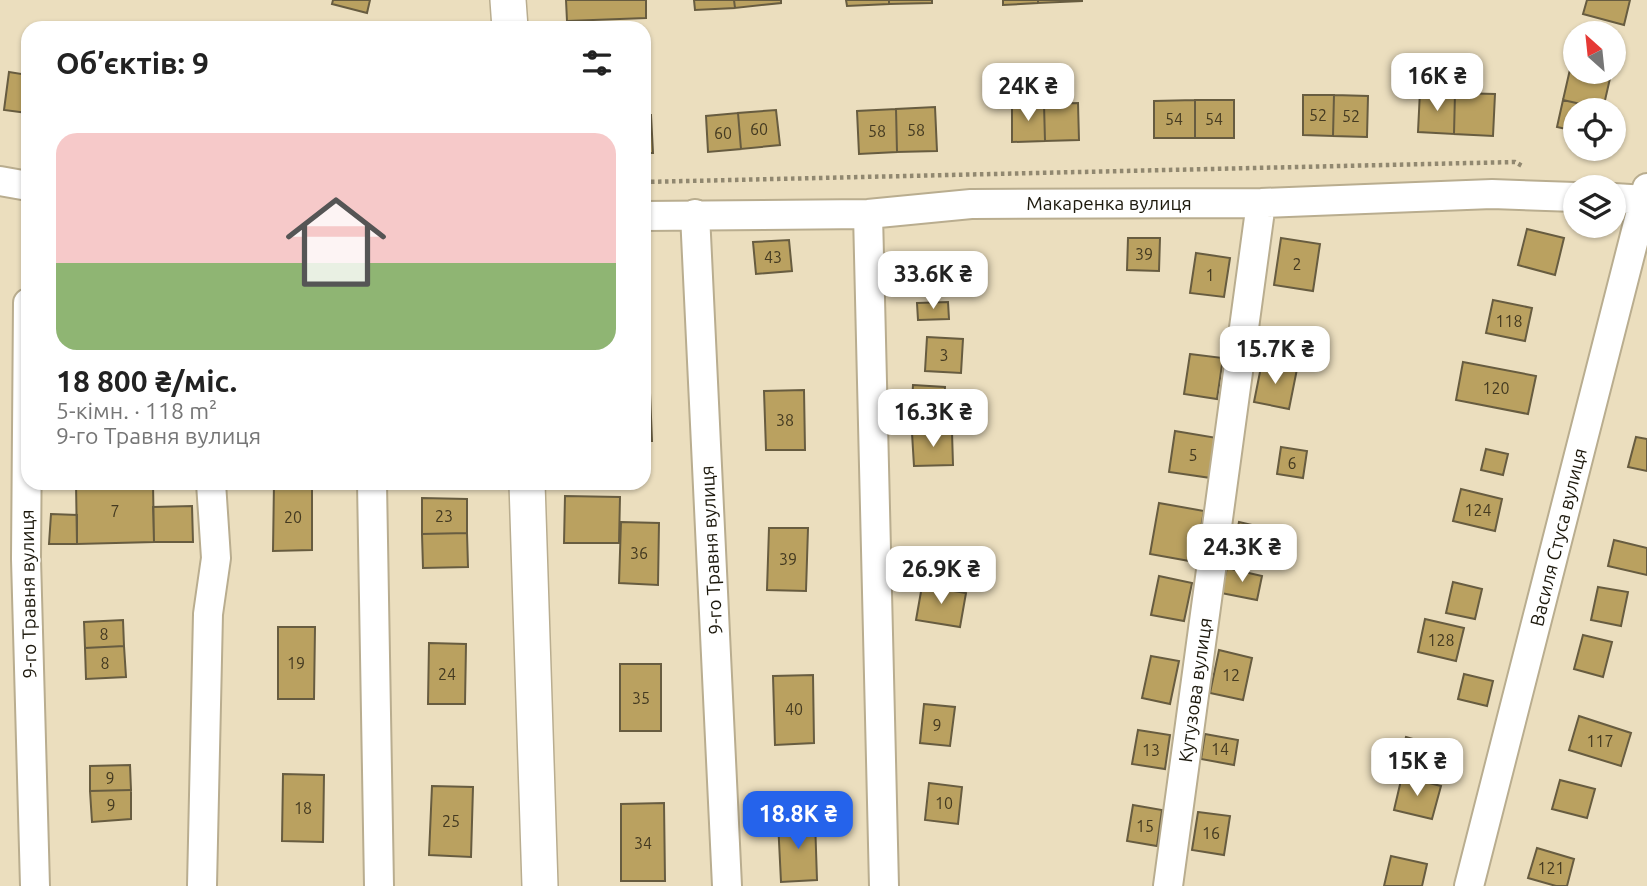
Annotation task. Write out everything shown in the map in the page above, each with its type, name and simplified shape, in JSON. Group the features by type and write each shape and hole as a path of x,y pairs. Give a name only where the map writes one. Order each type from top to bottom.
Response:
{"main road":[{"path":"508,0 510,21"},
{"path":"527,490 540,886"}],"street":[{"path":"0,181 21,185"},
{"name":"Макаренка вулиця","path":"651,216 867,214 971,204 1261,203 1492,194 1563,197"},
{"path":"1626,197 1646,196"},
{"name":"Василя Стуса вулиця","path":"1469,886 1646,196"},
{"name":"Кутузова вулиця","path":"1168,886 1261,203"},
{"name":"9-го Травня вулиця","path":"695,214 727,886"},
{"path":"867,214 884,886"},
{"name":"9-го Травня вулиця","path":"21,422 13,559 35,886"},
{"path":"202,886 208,614 216,558 211,490"},
{"path":"372,490 379,886"}],"path":[{"path":"651,182 1515,162 1527,169"}],"building":[{"path":"333,0 370,0 367,13 332,4"},
{"path":"566,0 646,0 646,18 567,21"},
{"path":"694,0 734,0 735,8 695,10"},
{"path":"734,0 781,0 781,3 735,8"},
{"path":"846,0 889,0 889,4 847,6"},
{"path":"889,0 932,0 932,3 889,4"},
{"path":"1003,0 1038,0 1038,3 1003,5"},
{"path":"1038,0 1082,0 1082,1 1038,3"},
{"path":"1587,0 1630,0 1625,21 1609,21 1583,14"},
{"path":"9,72 21,74 21,112 4,110"},
{"path":"1567,84 1609,84 1606,98 1563,98"},
{"path":"1420,91 1455,93 1454,134 1418,132"},
{"path":"1455,93 1495,94 1493,136 1454,134"},
{"path":"1303,95 1334,95 1333,136 1303,135"},
{"path":"1334,95 1368,96 1367,137 1333,136"},
{"path":"1195,100 1234,100 1234,138 1195,138"},
{"path":"1195,100 1195,138 1154,138 1154,101"},
{"path":"1563,100 1563,128 1557,127"},
{"path":"1078,103 1079,140 1045,141 1044,104"},
{"path":"1044,104 1045,141 1012,142 1012,105"},
{"path":"935,107 937,151 897,152 896,109"},
{"path":"896,109 897,152 859,154 857,111"},
{"path":"776,110 780,145 741,149 738,113"},
{"path":"738,113 741,149 708,152 706,116"},
{"path":"651,115 653,153 651,153"},
{"path":"1527,229 1564,238 1555,275 1518,265"},
{"path":"1128,238 1160,238 1159,271 1127,270"},
{"path":"1281,238 1320,244 1313,291 1274,285"},
{"path":"789,240 792,271 756,274 753,242"},
{"path":"1196,253 1230,258 1224,297 1190,293"},
{"path":"915,256 944,258 942,287 913,285"},
{"path":"1493,300 1532,308 1525,341 1486,333"},
{"path":"948,302 949,319 918,320 917,303"},
{"path":"927,337 963,339 961,373 925,371"},
{"path":"1190,354 1223,358 1217,399 1184,394"},
{"path":"1262,362 1297,369 1289,409 1254,402"},
{"path":"1463,362 1536,376 1528,414 1456,400"},
{"path":"913,385 945,387 943,424 911,423"},
{"path":"804,390 805,450 766,450 764,391"},
{"path":"1175,431 1217,438 1211,478 1169,472"},
{"path":"952,432 953,465 914,466 912,433"},
{"path":"1636,437 1647,439 1647,471 1628,467"},
{"path":"1281,447 1307,451 1303,478 1277,474"},
{"path":"1486,449 1508,454 1503,475 1481,470"},
{"path":"1461,489 1502,499 1495,531 1453,521"},
{"path":"76,490 153,490 154,542 77,544"},
{"path":"274,490 312,490 312,550 273,551"},
{"path":"565,496 620,497 619,543 564,543"},
{"path":"422,498 467,499 467,533 422,534"},
{"path":"1159,503 1204,511 1195,562 1150,554"},
{"path":"192,506 193,542 154,542 153,507"},
{"path":"51,514 77,515 77,544 49,544"},
{"path":"621,522 659,523 658,585 619,583"},
{"path":"1239,522 1269,529 1263,557 1233,550"},
{"path":"769,528 808,528 806,591 767,590"},
{"path":"467,533 468,567 423,568 422,534"},
{"path":"1614,540 1647,548 1647,575 1608,566"},
{"path":"1227,568 1262,576 1257,600 1221,593"},
{"path":"1159,576 1192,583 1184,621 1151,615"},
{"path":"1453,582 1482,589 1475,619 1446,613"},
{"path":"922,586 966,593 960,627 916,620"},
{"path":"1598,587 1628,592 1621,626 1591,620"},
{"path":"1425,619 1464,628 1456,661 1418,652"},
{"path":"123,620 124,646 85,648 84,622"},
{"path":"278,627 315,627 314,699 278,699"},
{"path":"1583,635 1612,642 1603,677 1574,669"},
{"path":"429,643 466,644 465,704 428,704"},
{"path":"124,646 126,677 86,679 85,648"},
{"path":"1219,650 1252,658 1243,700 1210,693"},
{"path":"1151,656 1179,661 1170,704 1142,698"},
{"path":"620,664 661,664 661,731 620,731"},
{"path":"1464,674 1493,681 1487,706 1458,699"},
{"path":"813,675 814,743 775,745 773,676"},
{"path":"924,704 955,707 950,746 920,743"},
{"path":"1579,716 1631,733 1621,766 1569,750"},
{"path":"1138,730 1170,735 1165,769 1132,764"},
{"path":"1205,734 1238,740 1234,765 1201,759"},
{"path":"1406,737 1447,749 1438,778 1398,766"},
{"path":"130,765 131,790 90,791 90,766"},
{"path":"283,774 324,775 323,842 282,841"},
{"path":"1402,776 1441,786 1432,819 1394,810"},
{"path":"1560,780 1595,789 1587,818 1552,809"},
{"path":"929,783 962,787 958,824 925,820"},
{"path":"432,786 473,787 471,857 429,855"},
{"path":"131,790 131,819 92,822 90,791"},
{"path":"664,803 665,881 621,881 621,804"},
{"path":"1133,805 1162,810 1157,846 1127,841"},
{"path":"1198,812 1230,816 1224,855 1192,850"},
{"path":"815,820 817,880 781,882 778,821"},
{"path":"1537,848 1574,859 1567,886 1556,886 1528,878"},
{"path":"1391,856 1427,864 1422,886 1384,886"}]}
